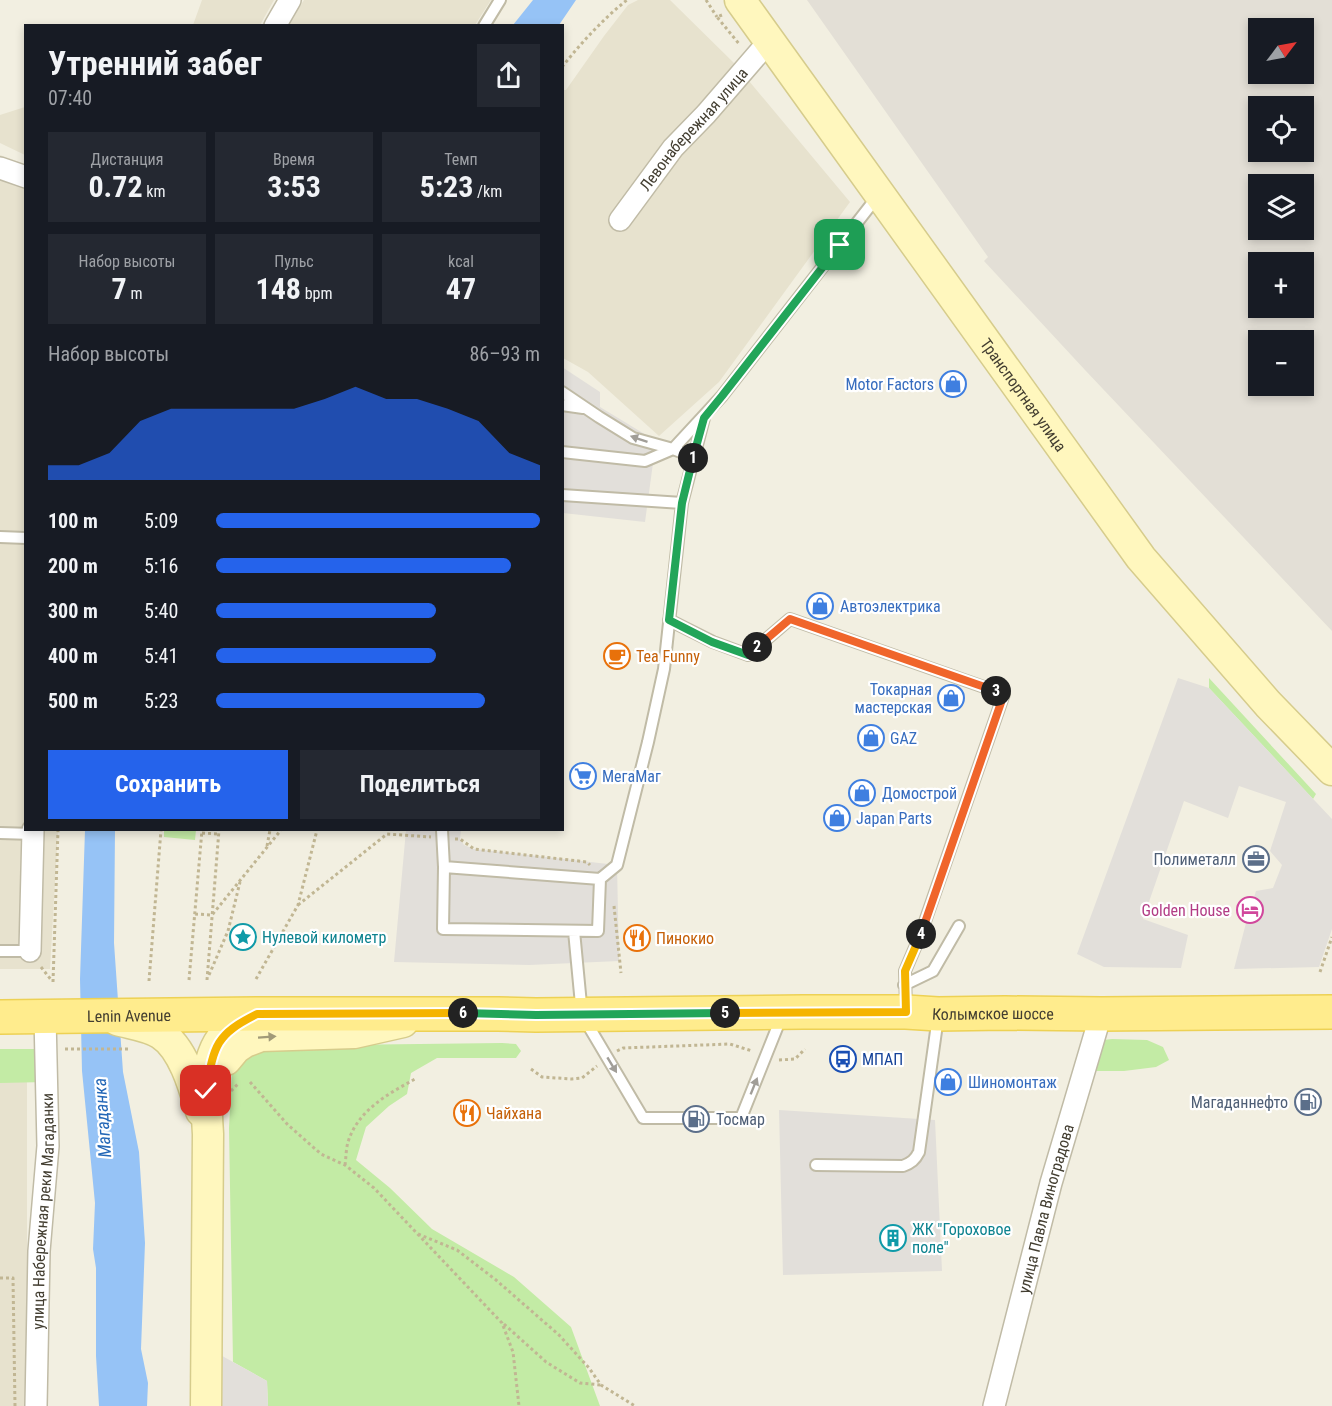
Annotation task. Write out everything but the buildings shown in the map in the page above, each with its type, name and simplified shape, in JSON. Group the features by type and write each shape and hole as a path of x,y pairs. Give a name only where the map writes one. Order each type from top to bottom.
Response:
{"main road":[{"name":"Транспортная улица","path":"728,9 769,41 1140,558 1268,704 1332,770"},
{"name":"Колымское шоссе","path":"257,1014 783,1013 905,999 938,1014 1332,1012"},
{"path":"207,1134 218,1074 230,1055 245,1042 261,1036 354,1032 439,1013"},
{"path":"206,1406 206,1091 215,1051 223,1036 238,1023 257,1014"},
{"name":"Lenin Avenue","path":"0,1017 101,1016 146,1032 257,1014"},
{"path":"146,1032 167,1039 173,1046 191,1077 207,1134"}],"street":[{"path":"276,24 290,0"},
{"name":"Левонабережная улица","path":"620,220 658,166 769,41"},
{"path":"0,168 24,176"},
{"path":"30,951 33,832"},
{"name":"улица Павла Виноградова","path":"994,1406 1050,1183 1101,1014"},
{"name":"улица Набережная реки Магаданки","path":"36,1406 39,1251 48,1146 51,1016"}],"lane":[{"path":"485,24 500,0"},
{"path":"564,452 645,461 673,449 722,396 879,194"},
{"path":"564,393 633,438 673,449 694,458"},
{"path":"564,405 586,408"},
{"path":"444,867 600,879 617,865 664,669 682,503 704,418"},
{"path":"564,495 682,503"},
{"path":"0,537 24,537"},
{"path":"669,620 712,642 748,655 790,619 1004,694 920,936 905,971 905,999"},
{"path":"442,831 444,928 598,931 600,879"},
{"path":"0,833 33,832"},
{"path":"905,999 933,970 959,926"},
{"path":"574,931 582,1015 643,1118 741,1118 783,1013"},
{"path":"0,951 30,951"},
{"path":"816,1165 903,1166 915,1159 919,1152 938,1014"}],"path":[{"path":"564,65 576,49 616,8 627,0"},
{"path":"706,0 728,9"},
{"path":"53,982 58,831"},
{"path":"148,981 161,831"},
{"path":"189,980 202,831 219,834 207,980 228,931 240,881"},
{"path":"266,848 270,831"},
{"path":"212,915 280,831"},
{"path":"256,979 298,905 317,831"},
{"path":"195,914 212,915"},
{"path":"1320,972 1332,937"},
{"path":"58,1049 146,1032"},
{"path":"531,1069 542,1077 582,1078 623,1048 730,1044 779,1060 795,1059 805,1049"},
{"path":"345,1165 348,1142 361,1117 385,1095 415,1079"},
{"path":"250,1082 288,1125 312,1147 321,1154 345,1165 374,1188 502,1323 546,1362 580,1383 601,1385"},
{"path":"416,1233 457,1250 496,1280 559,1335 601,1385 635,1406"},
{"path":"0,1278 13,1278 15,1406"},
{"path":"502,1323 513,1352 519,1406"}],"shaded area":[{"path":"202,0 274,0 261,24 193,24"},
{"path":"304,0 491,0 476,24 289,24"},
{"path":"638,0 670,0 734,63 850,202 719,382 659,436 588,372 564,359 564,90 628,5"},
{"path":"807,0 1332,0 1332,631 1085,370 984,261 988,257"},
{"path":"24,108 24,155 0,143 0,115"},
{"path":"0,155 24,164 24,831 58,831 50,969 0,969"},
{"path":"564,368 600,392 600,407 656,441 645,522 564,513"},
{"path":"1178,678 1209,688 1332,819 1332,929 1319,967 1234,969 1256,891 1273,888 1282,865 1270,851 1286,802 1239,786 1228,818 1184,801 1143,919 1188,935 1181,968 1104,967 1077,954"},
{"path":"406,831 461,831 460,839 464,845 474,849 617,865 619,961 529,965 394,962"},
{"path":"0,1062 27,1062 27,1406 0,1406"},
{"path":"779,1110 935,1120 942,1271 783,1275"},
{"path":"206,1347 267,1381 268,1406 206,1406"}],"green space":[{"path":"1209,678 1316,794 1313,799 1209,688"},
{"path":"164,831 196,831 195,840 164,837"},
{"path":"1112,1039 1147,1040 1163,1047 1169,1060 1156,1067 1124,1071 1092,1071 1085,1042"},
{"path":"516,1044 521,1051 516,1058 437,1058 411,1073 407,1094 389,1106 366,1127 356,1160 390,1188 432,1229 514,1277 571,1327 600,1406 268,1406 267,1381 233,1362 229,1128 232,1069 251,1046"},
{"path":"0,1049 46,1049 46,1082 0,1083"}],"water":[{"path":"533,0 576,0 560,24 514,24"},
{"name":"Магаданка","path":"85,831 115,831 114,943 123,1072 139,1152 145,1243 141,1349 148,1383 147,1406 99,1406 96,1356 96,1268 93,1249 95,1203 82,1071 80,979"}],"place":[{"name":"Motor Factors","path":"953,384"},
{"name":"Автоэлектрика","path":"820,606"},
{"name":"Tea Funny","path":"617,656"},
{"name":"Токарная мастерская","path":"951,698"},
{"name":"GAZ","path":"871,738"},
{"name":"МегаМаг","path":"583,776"},
{"name":"Домострой","path":"862,793"},
{"name":"Japan Parts","path":"837,818"},
{"name":"Полиметалл","path":"1256,859"},
{"name":"Golden House","path":"1250,910"},
{"name":"Нулевой километр","path":"243,937"},
{"name":"Пинокио","path":"637,938"},
{"name":"МПАП","path":"843,1059"},
{"name":"Шиномонтаж","path":"948,1082"},
{"name":"Магаданнефто","path":"1308,1102"},
{"name":"Чайхана","path":"467,1113"},
{"name":"Тосмар","path":"696,1119"},
{"name":"ЖК \"Гороховое поле\"","path":"893,1238"}],"route":[{"path":"206,1091 212,1059 223,1036 238,1023 257,1014 536,1015 906,1012 905,971 920,936 1004,694 790,619 748,655 712,642 669,620 682,503 704,418 840,245"}]}
